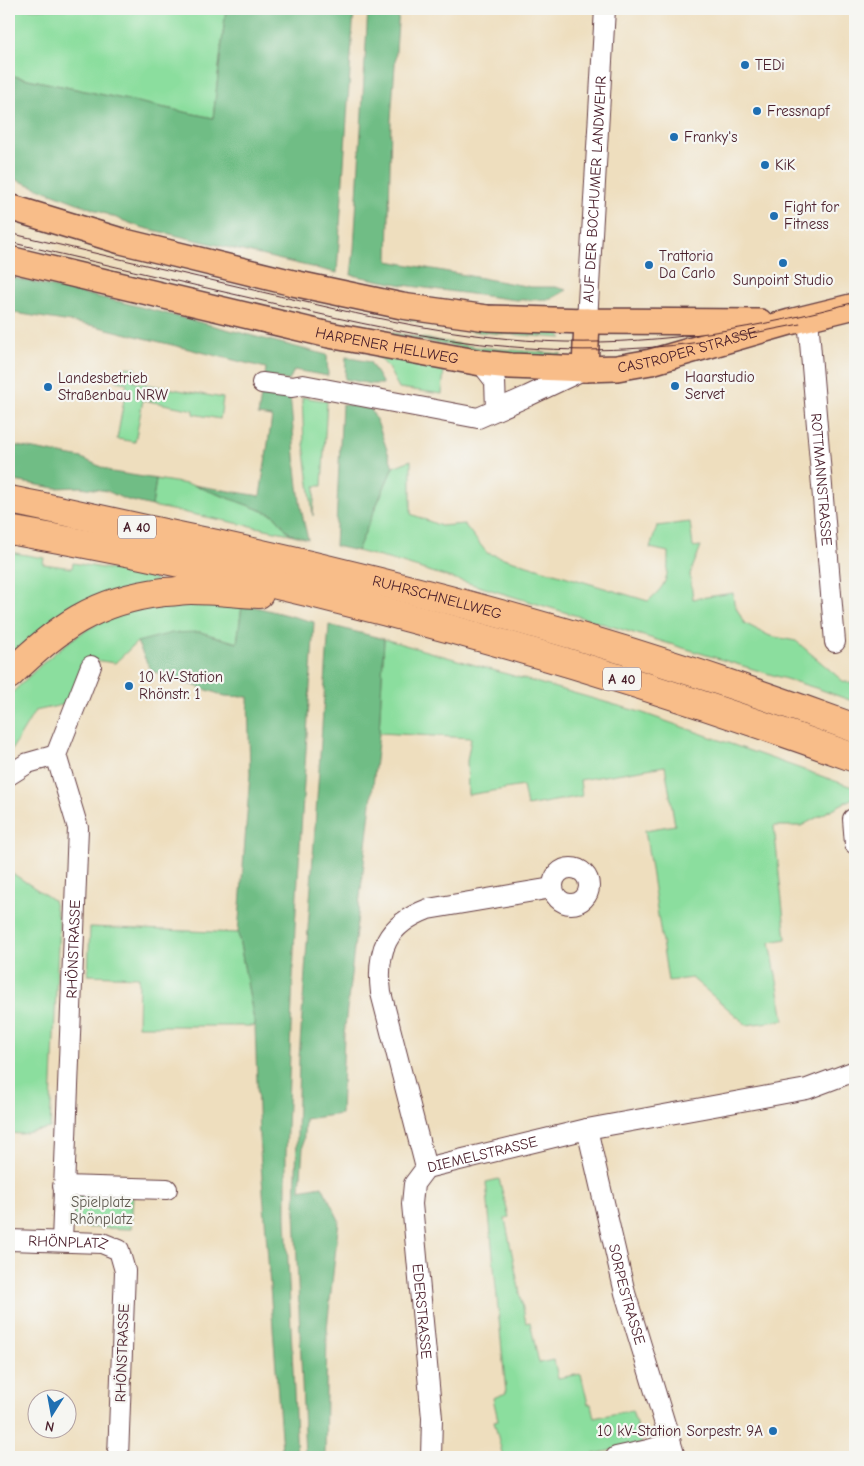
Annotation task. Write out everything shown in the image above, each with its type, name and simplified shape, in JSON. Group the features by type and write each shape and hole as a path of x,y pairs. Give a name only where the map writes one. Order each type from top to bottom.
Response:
{"highway":[{"name":"RUHRSCHNELLWEG","path":"9,500 264,554 390,583 537,624 664,663 790,704 855,728"},
{"name":"RUHRSCHNELLWEG","path":"9,530 138,554 259,588 316,595 386,612 534,652 633,682 855,758"},
{"path":"9,675 38,647 71,622 97,608 124,599 189,590 259,588"}],"main road":[{"path":"9,207 121,241 402,306 487,318 587,321"},
{"name":"HARPENER HELLWEG","path":"9,259 341,337 482,363"},
{"name":"CASTROPER STRASSE","path":"482,363 585,369 617,368 651,362 855,306"},
{"name":"CASTROPER STRASSE","path":"587,321 799,320"},
{"name":"AUF DER BOCHUMER LANDWEHR","path":"585,369 587,321"}],"street":[{"name":"AUF DER BOCHUMER LANDWEHR","path":"587,321 605,9"},
{"name":"ROTTMANNSTRASSE","path":"799,320 835,642"},
{"path":"262,383 303,386 371,397 478,418 496,409 495,381 482,363"},
{"name":"CASTROPER STRASSE","path":"496,409 585,369"},
{"path":"9,775 28,763 56,755 92,666"},
{"name":"RHÖNSTRASSE","path":"56,755 78,828 62,1241"},
{"path":"854,819 855,844"},
{"name":"DIEMELSTRASSE","path":"552,888 428,909 410,916 394,930 382,948 378,970 381,992 426,1168 587,1129 807,1089 855,1071"},
{"name":"SORPESTRASSE","path":"587,1129 625,1293 673,1450"},
{"name":"EDERSTRASSE","path":"426,1168 414,1184 412,1204 432,1418 432,1457"},
{"path":"63,1186 167,1189"},
{"name":"RHÖNPLATZ","path":"12,1240 102,1243 119,1250"},
{"name":"RHÖNSTRASSE","path":"118,1457 125,1271 119,1250"},
{"path":"616,1457 648,1450 673,1450"}],"green space":[{"path":"9,9 226,9 213,118 9,75"},
{"path":"226,9 354,9 337,273 140,227 9,177 9,75 213,118"},
{"path":"368,9 399,9 391,120 388,261 531,287 555,287 567,290 551,299 516,300 403,285 351,275"},
{"path":"9,277 121,302 327,355 328,376 294,370 289,381 265,375 266,368 95,326 9,312"},
{"path":"396,317 550,332 560,334 562,338 479,332"},
{"path":"392,333 477,347 562,354 558,357 510,356 392,335"},
{"path":"374,352 444,368 442,394 399,388 387,366"},
{"path":"346,357 370,362 383,384 371,384 345,379"},
{"path":"127,367 136,368 134,382 223,398 220,419 193,414 194,410 143,400 135,442 117,439 127,383 116,381 119,372"},
{"path":"262,390 290,395 300,504 308,539 290,534 274,515 193,485 260,496 272,417 258,415"},
{"path":"302,397 327,401 322,486 315,486 313,516 304,444"},
{"path":"342,404 371,409 393,467 357,551 335,546"},
{"path":"9,440 12,445 82,458 112,472 156,479 152,506 124,499 107,491 81,487 55,488 9,480"},
{"path":"411,460 411,514 441,526 464,524 487,553 648,601 660,590 666,580 668,568 668,552 650,548 657,526 690,522 693,547 701,546 690,574 693,599 733,593 734,603 744,623 770,636 796,641 844,682 855,683 855,702 819,689 357,551 393,467"},
{"path":"156,479 193,485 274,515 290,534 152,506"},
{"path":"9,552 44,558 43,564 72,568 73,563 144,575 161,582 9,658"},
{"path":"192,601 242,606 237,643 200,632 137,642 115,663 87,659 76,702 35,711 9,754 9,696 60,649 88,629 120,614 147,607"},
{"path":"242,606 256,607 314,622 295,927 286,1154 286,1218 297,1457 283,1457 282,1450 259,1137 255,1026 238,933 250,774 248,697 225,696 151,671 137,642 172,633 200,632 237,643"},
{"path":"329,625 384,639 379,734 344,1035 341,1114 305,1119 300,1190 322,1186 339,1220 327,1328 325,1457 305,1457 295,1211 299,1059"},
{"path":"384,639 640,712 855,788 855,797 801,826 774,826 786,939 770,942 784,1020 747,1025 692,978 668,981 645,830 675,825 665,766 580,780 582,796 527,806 523,786 468,795 467,761 471,738 379,733"},
{"path":"9,871 53,900 59,922 50,1128 21,1134 9,1133"},
{"path":"90,927 238,933 255,1026 138,1026 139,977 88,975"},
{"path":"499,1179 509,1217 505,1219 526,1323 530,1322 539,1363 554,1360 558,1378 581,1374 588,1404 591,1404 594,1418 632,1410 642,1444 579,1457 503,1457 494,1421 498,1420 493,1398 506,1393 486,1182"},
{"name":"Spielplatz Rhönplatz","path":"70,1193 133,1195 131,1229 68,1227"}],"tram line":[{"path":"9,233 299,301 412,325 488,337 565,342 602,342 675,337 748,327 855,302"},
{"path":"9,242 336,318 466,342 524,348 583,350 642,348 700,342"},
{"path":"734,337 800,324"}],"place":[{"name":"TEDi","path":"745,65"},
{"name":"Fressnapf","path":"757,111"},
{"name":"Franky's","path":"674,137"},
{"name":"KiK","path":"765,165"},
{"name":"Fight for Fitness","path":"774,216"},
{"name":"Sunpoint Studio","path":"783,263"},
{"name":"Trattoria Da Carlo","path":"649,265"},
{"name":"Haarstudio Servet","path":"675,386"},
{"name":"Landesbetrieb Straßenbau NRW","path":"48,387"},
{"name":"10 kV-Station Rhönstr. 1","path":"129,686"},
{"name":"10 kV-Station Sorpestr. 9A","path":"773,1431"}]}
